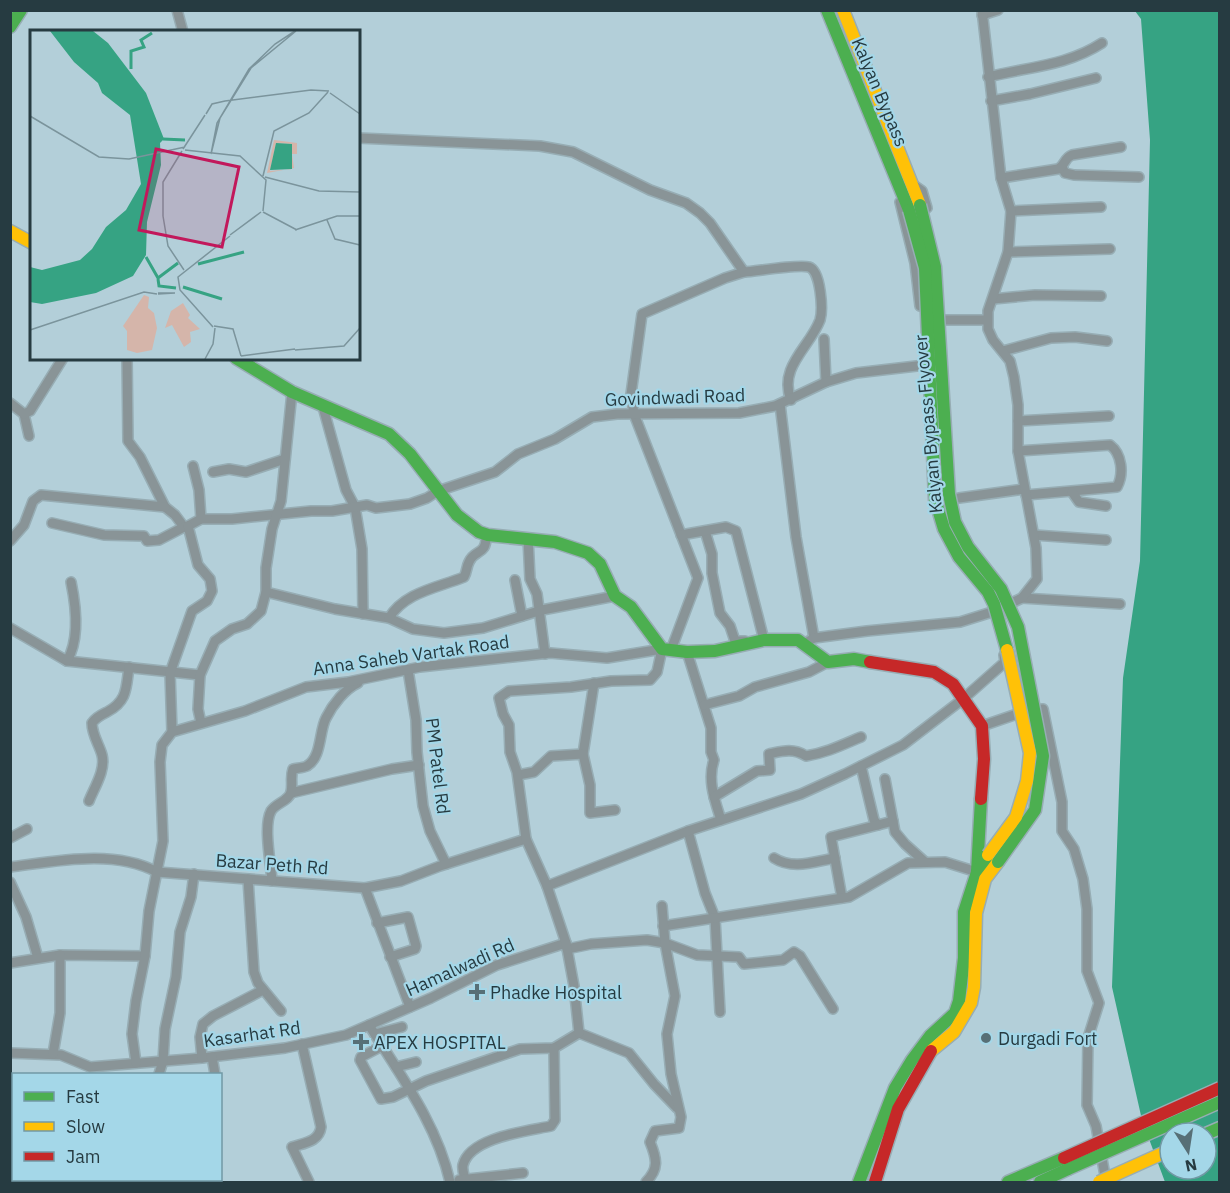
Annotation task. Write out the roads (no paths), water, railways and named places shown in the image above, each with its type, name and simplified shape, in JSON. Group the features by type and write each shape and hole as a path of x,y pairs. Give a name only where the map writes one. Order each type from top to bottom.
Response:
{"main road":[{"path":"10,27 21,10"},
{"name":"Kalyan Bypass","path":"827,10 900,188"},
{"name":"Kalyan Bypass","path":"843,10 913,183"},
{"name":"Kalyan Bypass Flyover","path":"913,183 914,208 925,268 935,499 944,530 959,556 988,592 994,604 1002,627 1030,753 1027,781 1016,817 981,876"},
{"name":"Kalyan Bypass Flyover","path":"900,188 914,208"},
{"path":"10,231 30,242"},
{"path":"239,360 292,392 389,434 410,454 457,515 479,532 486,535 555,542 588,553 600,564 615,596 631,607 666,650 715,651 763,639 809,641 828,662 854,659 934,672 953,684 982,726 984,784 980,810 981,876 976,913 974,987 971,1003 954,1032 932,1051 898,1109 875,1182"},
{"path":"859,1182 895,1088 930,1036 955,1013 959,1001 964,958 964,912 981,876"},
{"path":"1040,1182 1066,1164 1220,1088"},
{"path":"1008,1182 1066,1164 1220,1102"},
{"path":"1099,1182 1158,1155"}],"street":[{"path":"177,10 182,30"},
{"path":"780,404 809,641 867,631 960,622 992,612 1022,598 1037,579 1038,565 1034,535 1018,451 1014,377 1010,361 993,340 987,320 1008,252 1011,211 1001,178 982,13 998,10"},
{"path":"988,77 1070,60 1102,43"},
{"path":"991,101 1096,78"},
{"path":"360,138 540,146 573,152 650,190 686,203 711,223 744,273"},
{"path":"1001,178 1045,172 1062,167 1067,157 1072,155 1121,147"},
{"path":"1062,167 1065,173 1074,175 1139,177"},
{"path":"923,365 920,296 915,262 899,198 900,188 913,183 922,190 939,256 943,320 987,320"},
{"path":"1011,211 1101,207"},
{"path":"1008,252 1110,249"},
{"path":"579,1033 574,986 566,946 547,886 526,839 518,775 510,752 509,725 503,714 499,698 509,691 651,680 657,672 698,579 634,414 631,394 642,314 725,278 781,268 809,267 814,271 821,289 821,317 796,356 788,382 791,400"},
{"path":"993,299 1035,295 1101,297"},
{"name":"Govindwadi Road","path":"201,519 232,519 332,511 367,505 376,508 411,504 427,498 438,490 495,472 518,454 555,439 592,417 634,414 738,413 780,404 826,382 856,373 945,362 943,320"},
{"path":"1003,351 1051,338 1075,337 1107,341"},
{"path":"824,339 826,382"},
{"path":"24,414 30,411 62,360"},
{"path":"127,360 128,441 140,457 165,507 186,526 198,565 210,579 212,591 207,601 192,610 170,673 172,732 162,745 160,762 163,841 149,910 145,956 139,979 132,1034 136,1063"},
{"path":"201,723 198,709 201,675 215,641 232,629 247,624 261,611 266,592 266,568 272,529 280,501 292,392"},
{"path":"10,403 24,414 28,436"},
{"path":"323,407 346,490 356,507 362,549 363,614"},
{"path":"1018,420 1109,416"},
{"path":"959,498 1025,492 1072,492 1117,487 1121,472 1120,463 1114,448 1110,445 1018,451"},
{"path":"213,472 230,469 246,472 285,459"},
{"path":"52,523 104,535 144,536 147,541 159,540 201,519 199,490 193,466"},
{"path":"1072,492 1079,502 1106,506"},
{"path":"10,541 24,525 33,501 41,495 165,507"},
{"path":"681,535 726,527 736,531 763,639 738,642 734,639 730,626 720,613 712,573 712,554 705,531"},
{"path":"389,618 394,609 404,601 433,587 464,577 469,560 483,550 487,543 486,535"},
{"path":"1034,535 1106,540"},
{"path":"528,538 530,579 537,594 545,654"},
{"path":"514,580 522,616"},
{"path":"68,661 72,654 76,610 71,582"},
{"path":"266,592 335,609 389,618 412,629 444,633 483,628 540,611 615,596"},
{"path":"1022,598 1120,604"},
{"path":"992,612 1026,759 1023,785"},
{"path":"10,628 68,661 201,675"},
{"name":"Anna Saheb Vartak Road","path":"172,732 245,711 306,687 348,682 408,670 545,654 607,658 666,650"},
{"path":"687,652 711,728 714,797 721,820"},
{"path":"704,705 739,696 755,687 809,672 828,662"},
{"path":"547,886 688,831 801,794 861,766 903,745 963,699 1005,662"},
{"path":"89,801 102,766 102,756 95,741 92,723 120,704 124,698 129,667"},
{"name":"PM Patel Rd","path":"408,670 416,720 423,806 430,831 446,864"},
{"path":"291,793 293,769 307,766 313,760 326,718 333,706 349,687 371,677"},
{"path":"594,683 583,754 590,785 590,813 615,810"},
{"path":"982,726 1017,714 1042,709 1062,802 1062,831 1074,849 1083,879 1087,909 1087,970 1099,1004 1088,1038 1087,1105 1096,1126 1106,1182"},
{"path":"714,797 758,771 770,770 769,754 798,751 806,756 830,752 861,737"},
{"path":"518,775 534,772 550,756 583,754"},
{"path":"272,881 267,826 271,811 291,793 392,769 419,765"},
{"path":"861,766 874,819 878,825"},
{"path":"885,779 895,832 925,862"},
{"path":"842,898 831,837 893,821"},
{"path":"10,838 27,829"},
{"path":"688,831 705,893 715,918 720,1012"},
{"name":"Bazar Peth Rd","path":"10,867 101,859 144,866 157,872 365,888 401,881 526,839"},
{"path":"774,858 784,865 835,858"},
{"path":"663,926 849,897 908,862 945,862 981,876"},
{"path":"159,1073 164,1061 165,1029 176,977 180,932 191,897 194,874"},
{"path":"248,879 254,972 258,983 281,1011"},
{"path":"10,882 26,916 38,958"},
{"path":"365,888 410,1007"},
{"path":"646,1182 655,1173 657,1160 651,1142 655,1131 679,1128 681,1117 671,1074 667,1034 675,996 665,943 662,906"},
{"path":"377,923 408,917 415,949 390,957"},
{"name":"Hamalwadi Rd","path":"369,1025 497,965 566,946 647,940 665,943 697,955 739,957 744,964 783,960 794,952 800,957 833,1009"},
{"path":"10,963 60,955 145,956"},
{"path":"53,1054 60,1013 60,955"},
{"path":"214,1073 200,1037 203,1024 213,1016 263,990"},
{"path":"369,1025 425,1115 446,1166 450,1182 523,1173"},
{"name":"Kasarhat Rd","path":"92,1071 136,1063 207,1058 302,1044 346,1035 369,1025"},
{"path":"375,1034 402,1027"},
{"path":"579,1033 629,1053 654,1084 679,1109"},
{"path":"382,1046 361,1057 360,1060 379,1098 393,1097 409,1088 520,1049 554,1048 579,1033"},
{"path":"302,1044 321,1127 314,1139 292,1148 309,1182"},
{"path":"465,1179 463,1166 470,1152 491,1140 552,1126 555,1120 554,1048"},
{"path":"10,1053 61,1055 92,1071"},
{"path":"396,1067 416,1062"},
{"path":"119,1181 134,1182"}],"place":[{"name":"Phadke Hospital","path":"477,992"},
{"name":"Durgadi Fort","path":"986,1038"},
{"name":"APEX HOSPITAL","path":"361,1042"}]}
